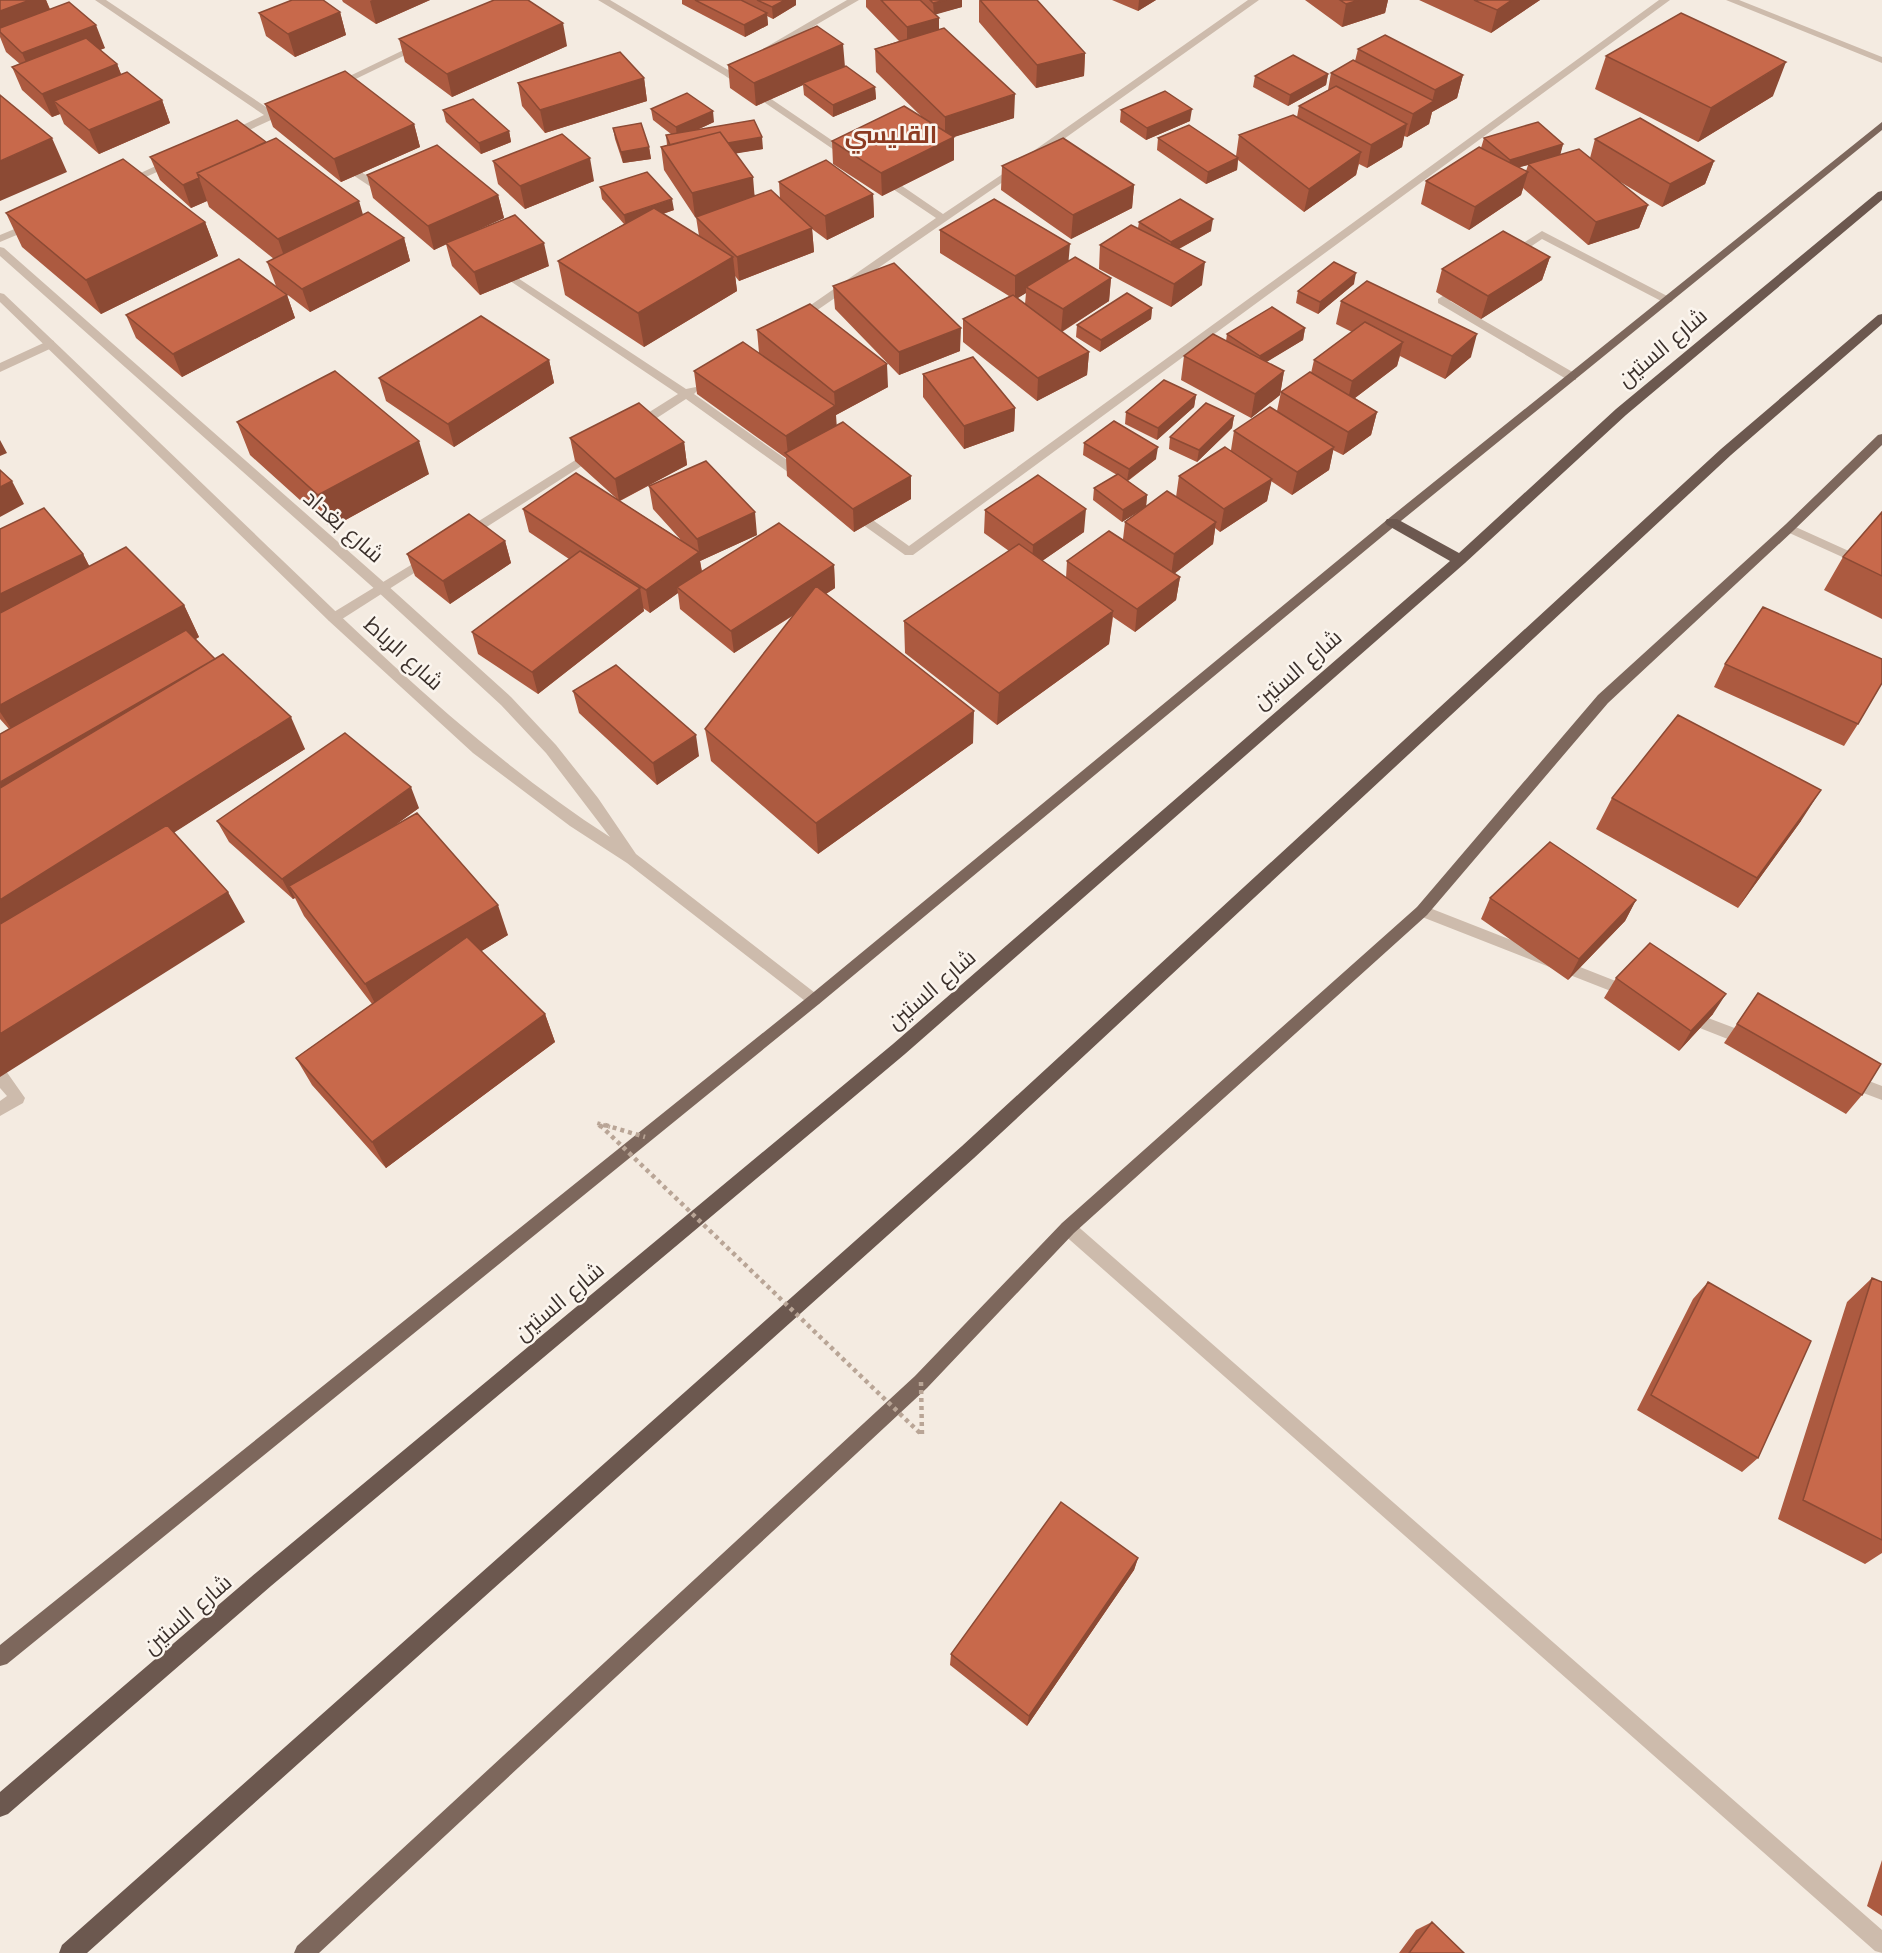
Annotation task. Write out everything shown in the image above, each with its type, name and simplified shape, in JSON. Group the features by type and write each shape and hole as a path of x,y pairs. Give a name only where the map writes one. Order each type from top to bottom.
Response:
{"highway":[{"name":"شارع الستين","path":"0,1806 273,1571 899,1049 1460,560 1621,412 1882,194"},
{"path":"70,1953 968,1152 1726,452 1882,318"},
{"path":"1392,522 1460,560"}],"main road":[{"name":"شارع الستين","path":"0,1657 814,1000 1392,522 1882,125"},
{"path":"304,1953 921,1382 1068,1228 1422,911 1603,699 1789,528 1882,438"}],"street":[{"path":"100,0 277,113 291,129"},
{"path":"603,0 732,70 855,159"},
{"path":"756,56 854,0"},
{"path":"785,327 944,219 1254,0"},
{"path":"841,504 909,552 1665,0"},
{"path":"1731,0 1882,60"},
{"path":"325,91 431,40"},
{"path":"217,141 277,113"},
{"path":"109,190 185,156"},
{"path":"331,156 390,195"},
{"path":"875,173 944,219"},
{"path":"0,239 44,220"},
{"path":"1497,264 1542,234 1667,300"},
{"name":"شارع بغداد","path":"0,250 382,588 506,701 550,749 593,802 632,859"},
{"path":"489,261 686,394 812,483"},
{"path":"1469,282 1442,301 1572,377"},
{"name":"شارع الرباط","path":"0,296 334,618 478,749 575,822 632,859 814,1000"},
{"path":"0,368 50,344"},
{"path":"627,431 706,380"},
{"path":"460,538 608,444"},
{"path":"1789,528 1882,571"},
{"path":"334,618 441,550"},
{"path":"1422,911 1641,998"},
{"path":"1674,1011 1761,1045"},
{"path":"0,1076 17,1098 0,1110"},
{"path":"1838,1076 1882,1093"},
{"path":"1068,1228 1882,1944"}],"path":[{"path":"645,1137 597,1124 922,1435 921,1382"}],"building":[{"path":"0,0 30,0 0,11"},
{"path":"292,0 323,0 340,12 288,34 259,13"},
{"path":"494,0 528,0 563,23 447,74 399,39"},
{"path":"695,0 741,0 767,13 744,25"},
{"path":"757,0 785,0 772,7"},
{"path":"881,0 920,0 939,18 907,27"},
{"path":"930,0 946,0 933,3"},
{"path":"980,0 1037,0 1085,53 1037,65"},
{"path":"1340,0 1359,0 1346,4"},
{"path":"1474,0 1512,0 1497,10"},
{"path":"69,2 96,25 22,53 0,32 0,28"},
{"path":"1681,13 1786,62 1711,108 1606,56"},
{"path":"817,26 843,44 754,83 728,65"},
{"path":"944,28 1015,94 945,117 875,49"},
{"path":"1385,35 1463,75 1435,90 1358,49"},
{"path":"86,38 117,64 42,94 12,67"},
{"path":"620,52 644,78 540,110 518,83"},
{"path":"1293,55 1328,74 1290,95 1255,76"},
{"path":"1353,60 1434,101 1413,114 1331,73"},
{"path":"846,66 875,87 833,105 803,83"},
{"path":"345,71 414,124 334,159 265,104"},
{"path":"127,72 162,100 89,130 54,101"},
{"path":"1336,86 1407,124 1371,145 1299,106"},
{"path":"1165,91 1192,109 1147,128 1121,110"},
{"path":"687,93 713,111 676,127 651,109"},
{"path":"0,95 52,138 0,161"},
{"path":"473,99 509,131 479,143 443,110"},
{"path":"904,106 954,137 881,173 832,141"},
{"path":"1293,115 1361,152 1309,189 1239,135"},
{"path":"1640,118 1714,161 1670,184 1595,139"},
{"path":"237,120 266,142 197,173 199,178 183,185 150,157"},
{"path":"754,120 762,137 728,143 720,132 670,145 666,135"},
{"path":"1538,122 1563,144 1510,160 1484,138"},
{"path":"641,123 649,147 621,152 613,128"},
{"path":"1189,125 1238,158 1208,172 1158,138"},
{"path":"720,132 753,177 692,193 661,147"},
{"path":"562,134 590,158 520,186 493,161"},
{"path":"276,138 359,201 278,239 197,173"},
{"path":"1063,138 1134,185 1073,215 1002,166"},
{"path":"437,145 498,195 428,226 367,175"},
{"path":"1479,147 1528,172 1475,207 1426,181"},
{"path":"1579,149 1648,205 1596,222 1528,164"},
{"path":"123,159 205,222 86,280 6,213"},
{"path":"826,160 873,194 825,216 779,182"},
{"path":"647,172 672,199 624,215 600,187"},
{"path":"771,190 812,228 737,257 696,217"},
{"path":"994,199 1070,244 1015,276 940,230"},
{"path":"1180,199 1213,219 1171,242 1139,222"},
{"path":"654,208 733,257 638,313 558,261"},
{"path":"368,212 404,238 302,289 267,262"},
{"path":"515,215 544,243 474,272 446,243"},
{"path":"1131,225 1205,262 1174,284 1100,245"},
{"path":"1503,231 1550,257 1488,296 1442,269"},
{"path":"1075,257 1111,278 1063,309 1026,287"},
{"path":"239,259 287,295 173,354 126,315"},
{"path":"1334,262 1356,273 1320,302 1298,291"},
{"path":"894,263 961,328 899,352 833,286"},
{"path":"1367,281 1477,334 1452,356 1341,301"},
{"path":"1127,293 1152,308 1101,340 1077,325"},
{"path":"1013,295 1089,352 1038,378 963,319"},
{"path":"810,304 887,364 834,392 757,330"},
{"path":"1272,307 1305,328 1260,356 1227,334"},
{"path":"481,316 549,360 448,424 379,378"},
{"path":"1365,322 1403,342 1352,381 1314,360"},
{"path":"1213,334 1284,371 1255,394 1184,356"},
{"path":"743,342 835,406 786,436 694,371"},
{"path":"973,357 1015,408 964,426 923,374"},
{"path":"335,371 419,441 318,495 237,422"},
{"path":"1310,372 1377,412 1348,432 1281,392"},
{"path":"1164,380 1196,395 1158,428 1126,412"},
{"path":"639,403 684,442 615,479 570,438"},
{"path":"1206,403 1234,416 1199,450 1170,437"},
{"path":"1270,407 1334,447 1297,472 1234,431"},
{"path":"1114,421 1158,447 1129,469 1084,443"},
{"path":"843,422 911,476 853,509 785,453"},
{"path":"1225,447 1272,479 1224,509 1179,476"},
{"path":"706,461 755,512 697,539 649,486"},
{"path":"0,470 12,481 0,487"},
{"path":"576,473 699,552 646,590 523,509"},
{"path":"1118,474 1147,495 1123,510 1094,488"},
{"path":"1038,475 1086,509 1033,545 985,510"},
{"path":"1167,491 1216,522 1174,554 1125,522"},
{"path":"44,508 83,554 0,594 0,529"},
{"path":"1882,512 1882,576 1843,557"},
{"path":"469,514 505,541 443,581 407,554"},
{"path":"779,523 834,565 731,631 677,587"},
{"path":"1109,531 1180,577 1137,609 1067,561"},
{"path":"1019,544 1113,611 999,693 904,621"},
{"path":"126,547 184,605 0,705 0,613"},
{"path":"580,551 640,588 532,672 472,632"},
{"path":"816,586 974,711 816,823 705,729"},
{"path":"1763,607 1882,659 1882,683 1858,724 1725,664"},
{"path":"186,630 215,659 0,782 0,734"},
{"path":"223,654 291,717 0,900 0,788"},
{"path":"616,665 696,735 653,763 573,691"},
{"path":"1678,715 1821,790 1757,878 1612,798"},
{"path":"345,733 411,787 282,879 217,821"},
{"path":"417,813 498,905 365,984 289,886"},
{"path":"167,825 228,892 0,1034 0,924"},
{"path":"1550,842 1636,900 1579,959 1490,898"},
{"path":"467,937 545,1014 372,1142 296,1058"},
{"path":"1650,943 1726,994 1691,1031 1616,978"},
{"path":"1758,993 1881,1064 1862,1095 1737,1024"},
{"path":"1872,1278 1882,1282 1882,1540 1803,1500"},
{"path":"1708,1282 1811,1341 1758,1458 1651,1395"},
{"path":"1061,1502 1138,1558 1029,1716 951,1654"},
{"path":"1432,1922 1464,1953 1409,1953"}],"district":[{"name":"القليسي","path":"891,134"}]}
